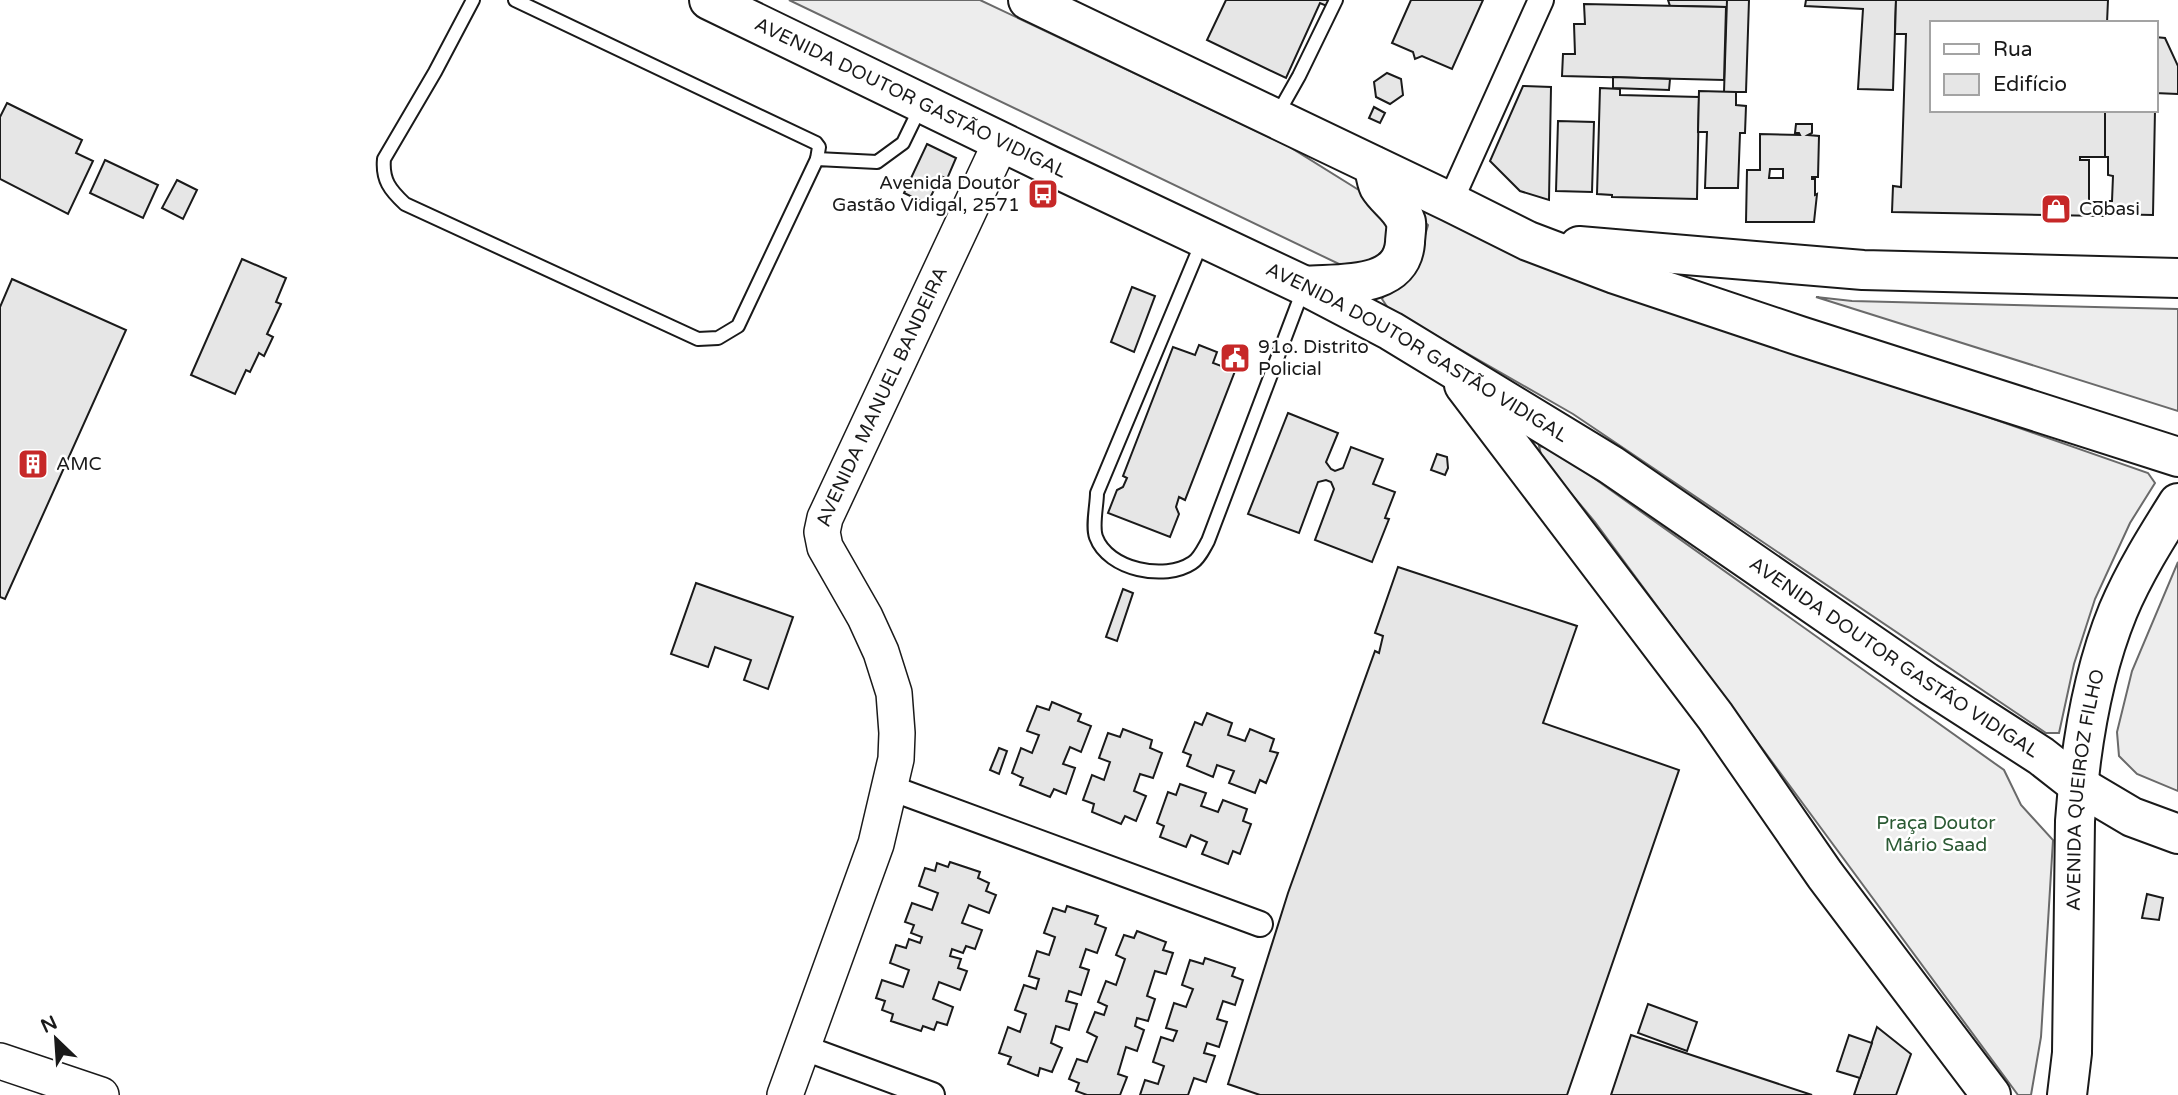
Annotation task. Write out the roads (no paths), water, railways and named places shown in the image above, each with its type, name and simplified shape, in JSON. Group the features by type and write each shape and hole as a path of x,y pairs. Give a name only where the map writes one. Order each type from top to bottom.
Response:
{"highway":[{"name":"AVENIDA DOUTOR GASTÃO VIDIGAL","path":"709,0 1001,142 1310,286 1391,331 1611,465 1926,682 2040,756 2078,785 2132,817 2178,834"},
{"path":"1044,3 1528,241 1615,274 2178,457"},
{"path":"1310,286 1368,281 1384,276 1404,254 1406,222 1379,187 1374,166"},
{"path":"1528,241 1863,270 2178,278"},
{"path":"1450,367 1715,716 1825,875 1991,1095"},
{"name":"AVENIDA QUEIROZ FILHO","path":"2067,1095 2072,1053 2074,840 2078,785 2101,662 2118,611 2142,561 2178,503"}],"street":[{"path":"726,0 1310,286 1542,412 1777,576 1784,584"},
{"path":"1450,202 1541,0"},
{"name":"AVENIDA MANUEL BANDEIRA","path":"785,1095 876,844 891,788 897,733 894,693 881,652 830,558 822,532 830,508 1001,142"},
{"path":"891,788 1260,924"},
{"path":"803,1047 932,1095"},
{"path":"0,1061 102,1095"}],"lane":[{"path":"473,0 384,159 383,174 390,190 405,204 698,339 718,338 738,326 817,159 819,147 816,143 515,0"},
{"path":"1275,118 1336,0"},
{"path":"817,159 877,162 903,143 922,104"},
{"path":"1203,238 1097,493 1096,536 1110,558 1146,571 1171,572 1194,562 1208,541 1310,286"}],"place":[{"name":"Avenida Doutor Gastão Vidigal, 2571","path":"1043,194"},
{"name":"Cobasi","path":"2056,209"},
{"name":"91o. Distrito Policial","path":"1235,358"},
{"name":"AMC","path":"33,464"}],"park label":[{"name":"Praça Doutor Mário Saad","path":"1936,834"}]}
